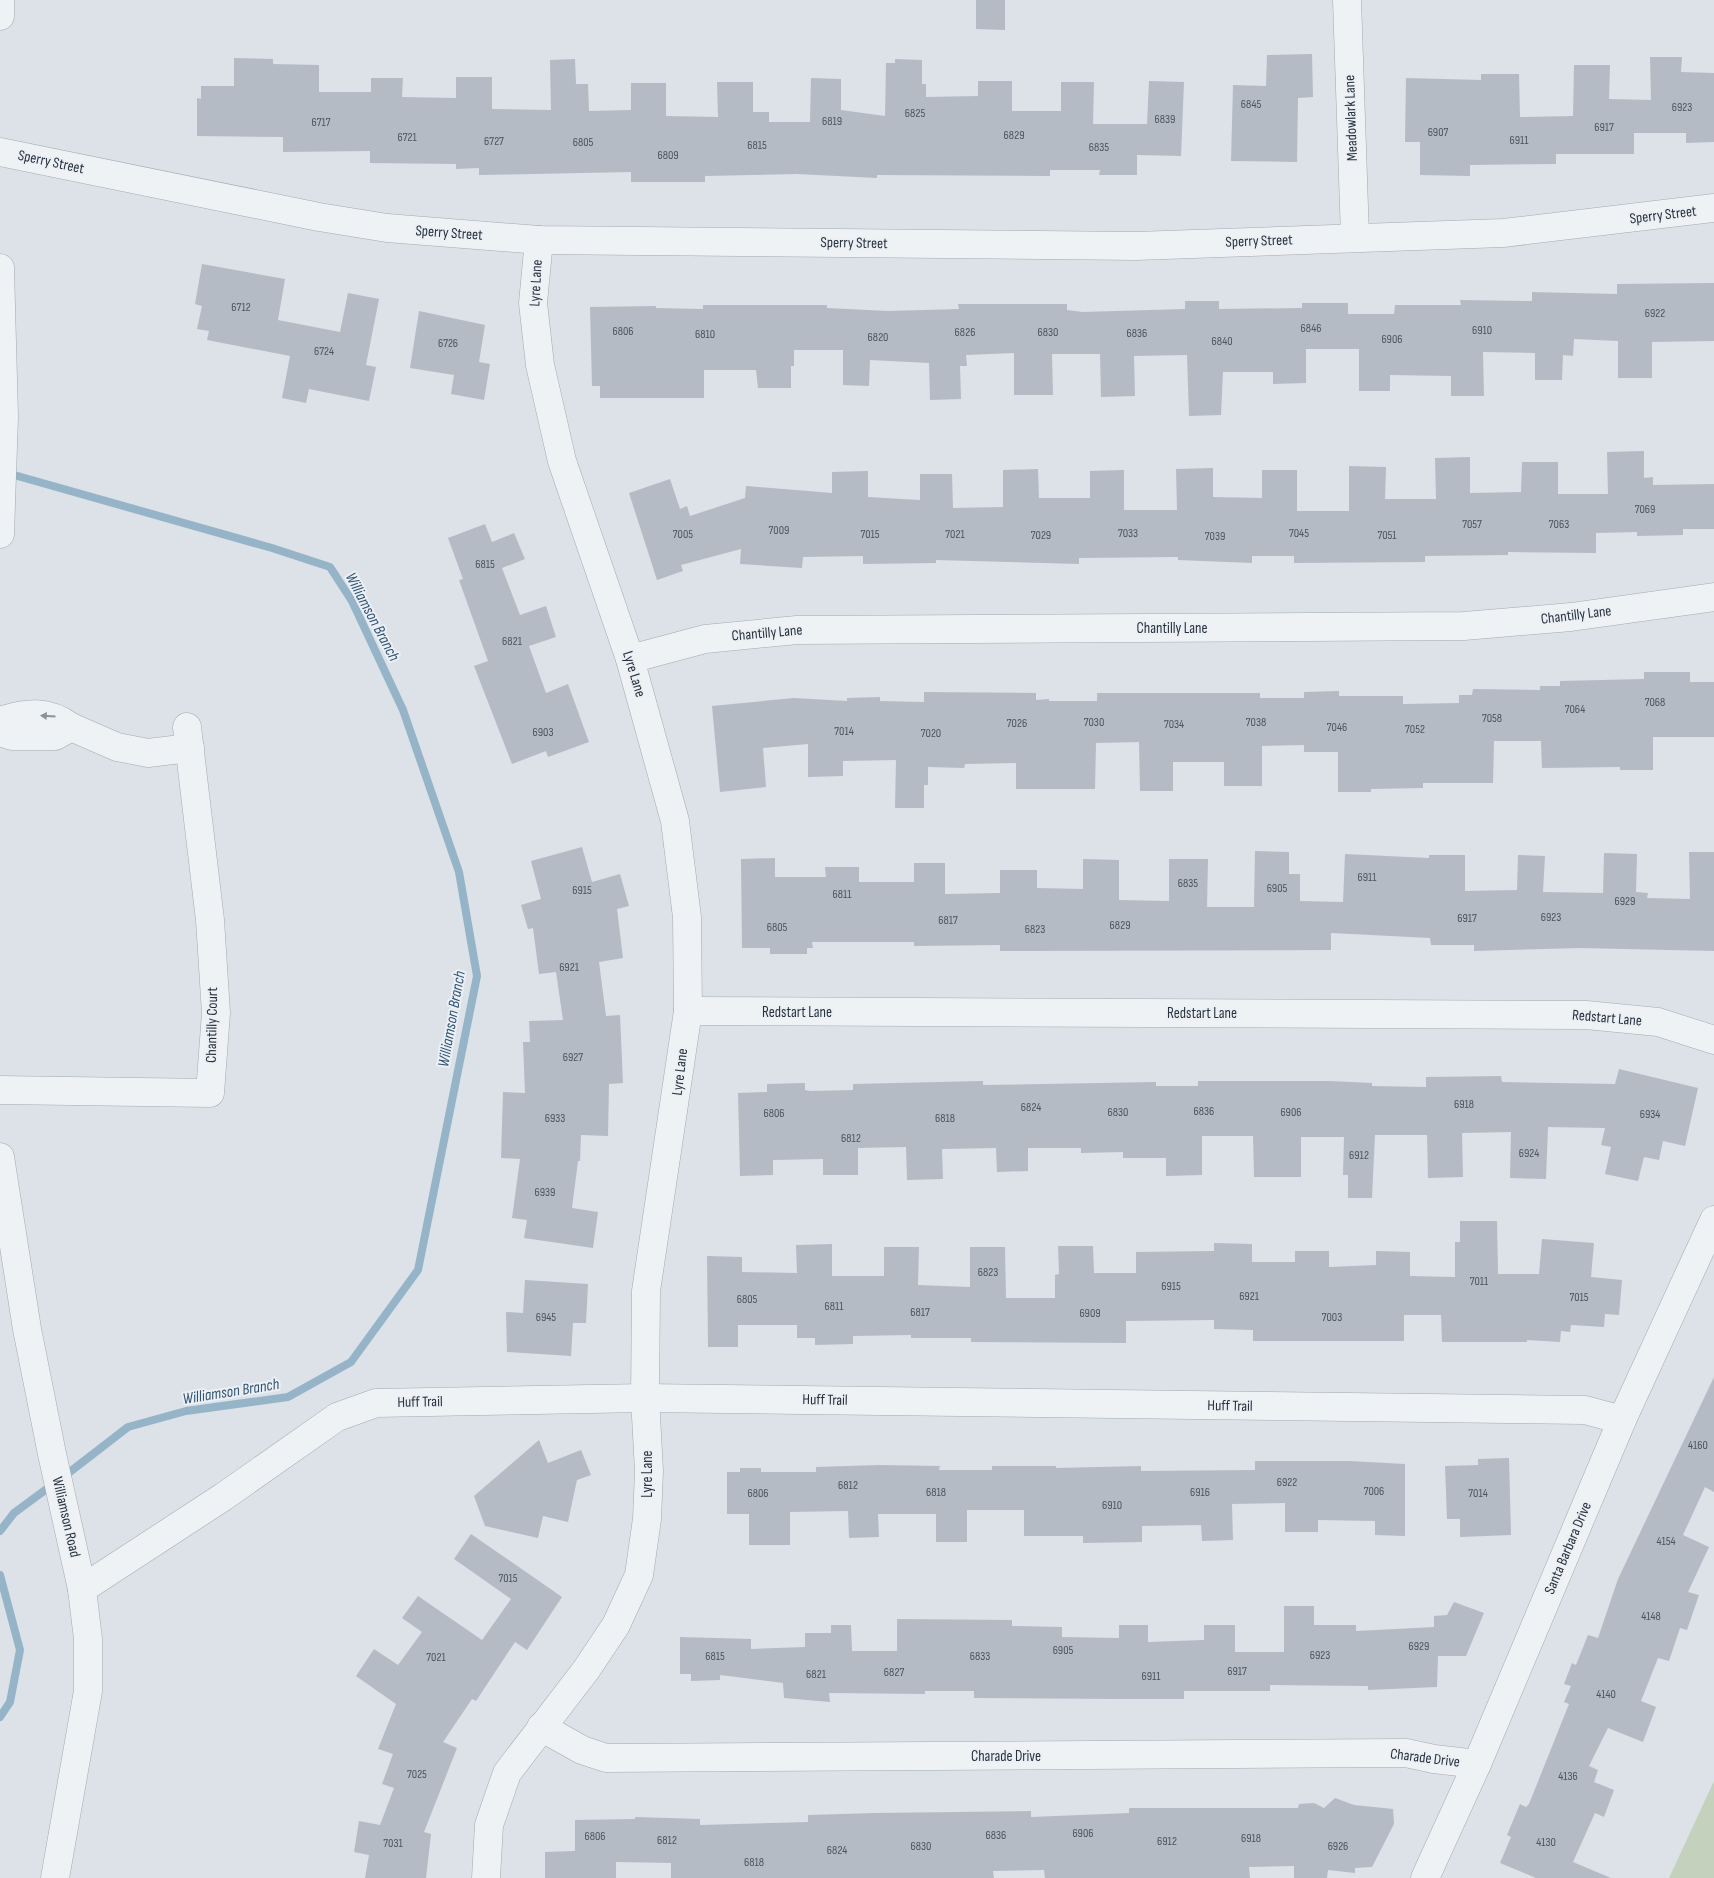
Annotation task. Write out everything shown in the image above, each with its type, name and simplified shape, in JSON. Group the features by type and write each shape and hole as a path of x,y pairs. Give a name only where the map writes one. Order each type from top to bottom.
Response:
{"street":[{"path":"0,0 0,16"},
{"name":"Meadowlark Lane","path":"1347,0 1355,237"},
{"name":"Sperry Street","path":"0,152 319,217 387,228 539,240 1136,246 1504,233 1714,208"},
{"name":"Lyre Lane","path":"486,1878 489,1825 506,1774 586,1670 616,1625 639,1575 647,1520 649,1471 644,1398 646,1291 688,1012 687,917 675,821 630,659 562,461 540,365 533,303 539,240"},
{"path":"0,268 4,417 0,534"},
{"name":"Chantilly Lane","path":"630,659 705,639 797,630 1464,626 1571,617 1714,597"},
{"name":"Chantilly Court","path":"0,721 20,714 57,716 71,727 117,747 148,753 188,737 210,920 216,1013 210,1093 0,1090"},
{"path":"0,732 12,736 55,736 71,727"},
{"name":"Redstart Lane","path":"688,1012 1586,1015 1658,1022 1714,1040"},
{"name":"Williamson Road","path":"0,1156 27,1329 82,1589 88,1639 88,1691 55,1878"},
{"name":"Santa Barbara Drive","path":"1425,1878 1477,1764 1622,1420 1714,1220"},
{"name":"Huff Trail","path":"82,1589 223,1497 338,1417 376,1403 644,1398 1586,1410 1622,1420"},
{"name":"Charade Drive","path":"541,1727 582,1750 606,1758 1406,1753 1434,1759 1477,1764"}],"green space":[{"path":"1714,1781 1714,1878 1669,1878"}],"building":[{"path":"976,0 1005,0 1005,30 976,29"},
{"path":"1312,54 1313,97 1298,98 1297,162 1231,161 1233,85 1266,86 1267,55"},
{"path":"1650,57 1682,57 1681,72 1714,73 1714,142 1686,143 1686,133 1634,133 1634,154 1556,154 1556,164 1470,165 1470,176 1420,175 1420,142 1405,142 1406,78 1481,80 1481,74 1519,74 1520,117 1573,116 1574,65 1610,65 1609,99 1651,100"},
{"path":"234,58 273,59 273,64 319,65 319,92 371,92 371,78 403,78 402,97 456,98 456,77 492,77 492,109 551,110 550,60 575,59 576,84 588,84 589,111 631,110 631,83 666,83 666,116 718,117 717,82 753,82 753,112 769,112 769,122 810,122 811,78 841,79 841,110 885,116 886,63 895,63 895,59 922,60 922,84 926,84 926,97 978,96 978,81 1012,81 1012,111 1061,111 1061,82 1094,82 1093,124 1147,124 1149,81 1184,82 1181,156 1137,155 1137,175 1099,175 1100,170 1050,170 1050,176 877,175 877,178 797,174 705,176 705,182 631,182 631,172 479,175 479,168 456,169 456,164 370,163 370,151 283,152 283,137 197,136 197,98 201,99 201,86 234,86"},
{"path":"202,264 285,279 278,320 340,332 348,293 379,299 366,365 376,367 369,401 309,389 306,403 282,398 290,356 207,340 209,331 197,329 202,306 195,304"},
{"path":"1714,283 1714,341 1652,342 1652,378 1618,378 1618,341 1574,339 1573,356 1563,355 1562,380 1535,380 1535,353 1483,352 1484,396 1451,396 1451,376 1390,375 1390,391 1359,391 1359,349 1306,349 1306,383 1273,384 1273,372 1223,372 1221,415 1189,416 1187,355 1134,356 1135,396 1101,397 1100,354 1052,354 1053,395 1014,395 1014,353 966,355 967,366 960,366 961,399 930,400 929,363 870,360 869,386 843,385 843,350 794,350 794,366 791,366 791,388 758,388 756,370 704,370 704,398 600,398 600,386 592,386 590,307 656,306 656,308 703,309 703,305 827,305 827,308 888,311 959,309 958,304 1067,304 1067,310 1082,312 1185,309 1185,301 1219,301 1219,309 1302,308 1302,303 1348,303 1348,314 1394,314 1395,305 1461,305 1460,300 1532,301 1532,292 1617,294 1617,284"},
{"path":"419,311 485,325 479,362 490,364 484,400 451,394 454,375 410,368"},
{"path":"1644,451 1644,478 1653,477 1653,485 1714,484 1714,529 1683,529 1683,535 1637,536 1637,532 1596,533 1596,553 1508,552 1508,555 1425,556 1425,562 1294,563 1294,556 1252,556 1252,563 1178,560 1178,557 1079,558 1079,564 936,560 936,563 863,564 863,556 803,557 802,568 740,564 741,549 681,565 683,571 657,580 629,493 670,479 680,509 687,506 690,516 745,498 746,486 832,493 832,472 868,471 868,497 920,500 920,474 952,474 953,508 1003,507 1003,470 1038,469 1039,498 1090,498 1090,471 1124,470 1124,510 1177,510 1176,469 1213,468 1213,497 1262,498 1262,470 1297,470 1297,511 1349,511 1349,466 1386,467 1385,499 1436,499 1435,458 1470,457 1470,493 1521,492 1522,462 1558,462 1558,494 1608,494 1607,452"},
{"path":"485,524 492,542 514,533 525,559 502,568 520,615 546,606 556,637 529,646 546,693 568,684 589,742 548,757 546,751 512,764 474,666 488,661 459,580 463,579 448,538"},
{"path":"1644,672 1690,672 1690,682 1714,682 1714,737 1653,737 1653,770 1620,770 1620,767 1542,768 1541,741 1494,741 1493,783 1423,783 1423,788 1371,789 1371,792 1338,792 1338,752 1304,752 1304,745 1262,746 1262,786 1224,786 1224,762 1173,762 1173,791 1140,791 1139,742 1096,743 1095,789 1016,789 1016,763 965,764 964,768 928,767 928,785 924,785 924,808 895,808 896,760 843,761 843,776 808,777 808,744 763,748 766,787 720,792 712,706 794,698 847,701 847,698 880,697 880,701 924,702 924,692 1036,693 1036,700 1097,701 1097,693 1260,693 1260,698 1304,698 1304,692 1339,691 1339,696 1403,696 1403,704 1459,703 1459,695 1472,695 1473,689 1540,690 1540,686 1560,686 1560,681 1644,679"},
{"path":"582,847 592,882 620,874 629,906 617,909 623,958 599,962 606,1016 620,1015 623,1083 609,1084 608,1136 581,1135 580,1161 578,1161 572,1208 598,1212 593,1248 524,1238 527,1220 512,1218 520,1159 501,1158 503,1092 525,1093 523,1042 530,1042 529,1021 563,1020 556,972 539,974 533,928 528,929 521,905 541,899 531,861"},
{"path":"1255,851 1289,852 1289,874 1300,874 1300,901 1343,902 1345,854 1429,858 1429,855 1465,855 1465,891 1517,890 1518,855 1545,856 1543,892 1603,893 1604,853 1637,854 1636,892 1648,893 1647,898 1690,899 1689,852 1714,852 1714,951 1580,948 1474,951 1474,945 1431,945 1430,938 1331,933 1331,950 1000,951 1000,945 914,946 914,942 812,942 813,948 807,948 807,954 770,954 770,948 742,948 741,859 775,858 775,877 826,877 825,867 859,867 859,882 914,882 914,863 945,863 945,894 1000,893 1000,870 1037,870 1037,888 1083,889 1083,859 1119,860 1119,900 1169,901 1169,859 1208,859 1207,907 1254,907"},
{"path":"1619,1069 1698,1088 1685,1146 1663,1141 1659,1160 1644,1157 1638,1181 1605,1174 1611,1147 1601,1145 1605,1128 1548,1127 1546,1179 1510,1178 1511,1132 1462,1133 1463,1177 1428,1178 1427,1135 1375,1135 1372,1198 1348,1198 1348,1175 1343,1175 1344,1137 1301,1137 1301,1177 1254,1177 1253,1136 1202,1136 1202,1175 1166,1176 1166,1158 1123,1158 1123,1152 1081,1153 1081,1148 1028,1148 1028,1171 997,1172 996,1148 942,1149 943,1179 907,1180 906,1147 858,1148 858,1175 823,1175 823,1159 773,1160 773,1175 740,1176 738,1093 767,1092 767,1084 805,1083 805,1090 810,1091 853,1090 853,1084 983,1081 983,1085 1156,1082 1156,1086 1198,1086 1198,1081 1329,1081 1372,1083 1372,1086 1426,1087 1426,1077 1501,1076 1502,1082 1615,1084"},
{"path":"1460,1221 1497,1221 1498,1274 1539,1274 1542,1239 1594,1243 1591,1277 1622,1280 1619,1315 1605,1314 1604,1327 1571,1325 1570,1332 1561,1331 1560,1342 1527,1340 1527,1342 1442,1342 1441,1315 1404,1315 1404,1341 1253,1341 1253,1330 1214,1329 1214,1320 1126,1321 1126,1343 971,1342 971,1338 911,1338 911,1335 853,1336 853,1344 815,1345 815,1338 797,1338 797,1325 738,1325 738,1347 708,1347 707,1256 742,1257 742,1272 797,1273 796,1245 832,1244 832,1276 884,1276 884,1247 919,1247 918,1285 970,1287 970,1247 1005,1247 1006,1298 1055,1298 1055,1275 1059,1274 1058,1246 1093,1246 1094,1273 1136,1273 1136,1252 1214,1251 1214,1243 1252,1244 1252,1262 1295,1262 1295,1251 1329,1251 1329,1267 1376,1265 1376,1251 1410,1252 1410,1276 1455,1277 1455,1242 1460,1242"},
{"path":"525,1280 588,1284 586,1323 573,1323 571,1356 507,1352 506,1312 523,1313"},
{"path":"1714,1377 1714,1492 1705,1487 1683,1535 1709,1547 1688,1592 1699,1595 1687,1630 1680,1628 1669,1661 1658,1658 1641,1701 1656,1707 1643,1742 1608,1728 1589,1766 1598,1770 1594,1782 1614,1790 1604,1817 1595,1813 1573,1862 1611,1878 1536,1878 1500,1863 1511,1837 1507,1835 1520,1804 1526,1807 1529,1804 1569,1704 1564,1702 1571,1686 1564,1684 1572,1663 1576,1665 1588,1635 1598,1638 1618,1579"},
{"path":"539,1440 548,1463 581,1450 591,1475 577,1480 568,1522 543,1516 538,1538 485,1526 474,1496"},
{"path":"1509,1458 1511,1535 1460,1537 1460,1519 1447,1519 1445,1466 1478,1465 1478,1459"},
{"path":"1255,1461 1349,1461 1405,1464 1405,1536 1375,1535 1375,1521 1318,1520 1318,1532 1285,1532 1285,1503 1232,1504 1233,1540 1202,1541 1201,1525 1142,1526 1142,1542 1083,1543 1083,1536 1024,1536 1024,1510 967,1510 967,1542 936,1542 936,1514 878,1514 879,1537 849,1538 848,1511 790,1512 790,1545 749,1545 749,1514 727,1514 727,1472 740,1472 740,1468 761,1468 761,1472 816,1472 816,1467 879,1465 940,1466 939,1470 992,1470 992,1466 1056,1466 1056,1468 1141,1466 1141,1471 1255,1470"},
{"path":"471,1534 562,1597 527,1650 515,1642 476,1701 472,1699 443,1742 457,1748 424,1832 431,1834 426,1878 365,1878 369,1855 354,1852 359,1821 380,1825 394,1788 382,1784 393,1754 378,1749 396,1704 356,1676 374,1649 398,1665 422,1632 402,1618 418,1596 482,1640 511,1599 454,1559"},
{"path":"1454,1602 1484,1613 1466,1656 1438,1656 1437,1687 1368,1690 1368,1686 1270,1685 1270,1691 1184,1691 1184,1699 974,1698 974,1691 925,1691 925,1694 829,1693 830,1702 784,1698 783,1683 720,1675 720,1680 691,1681 691,1674 680,1674 680,1637 751,1639 751,1649 805,1647 805,1633 831,1633 831,1625 851,1625 852,1651 897,1651 897,1619 1012,1620 1012,1626 1062,1627 1062,1637 1119,1638 1119,1625 1148,1625 1148,1642 1204,1640 1204,1625 1235,1625 1235,1652 1284,1652 1284,1606 1314,1606 1314,1625 1356,1625 1356,1631 1434,1627 1434,1616 1447,1615"},
{"path":"1335,1798 1354,1805 1393,1809 1394,1824 1372,1867 1355,1868 1355,1873 1328,1870 1327,1878 1294,1878 1294,1866 1249,1867 1250,1878 1045,1878 1044,1870 993,1871 994,1878 671,1878 671,1863 616,1862 616,1878 545,1878 545,1852 575,1851 575,1820 635,1819 635,1817 700,1819 700,1825 808,1822 808,1815 1031,1811 1031,1817 1129,1813 1129,1808 1298,1808 1299,1804 1314,1803 1324,1808"}],"waterway":[{"name":"Williamson Branch","path":"7,473 272,548 330,567 352,601 403,710 459,872 477,976 418,1270 351,1362 288,1397 186,1411 128,1427 62,1478"},
{"name":"Williamson Branch","path":"0,1531 14,1513 52,1485"},
{"name":"Williamson Branch","path":"0,1575 20,1650 10,1702 0,1717"}]}
